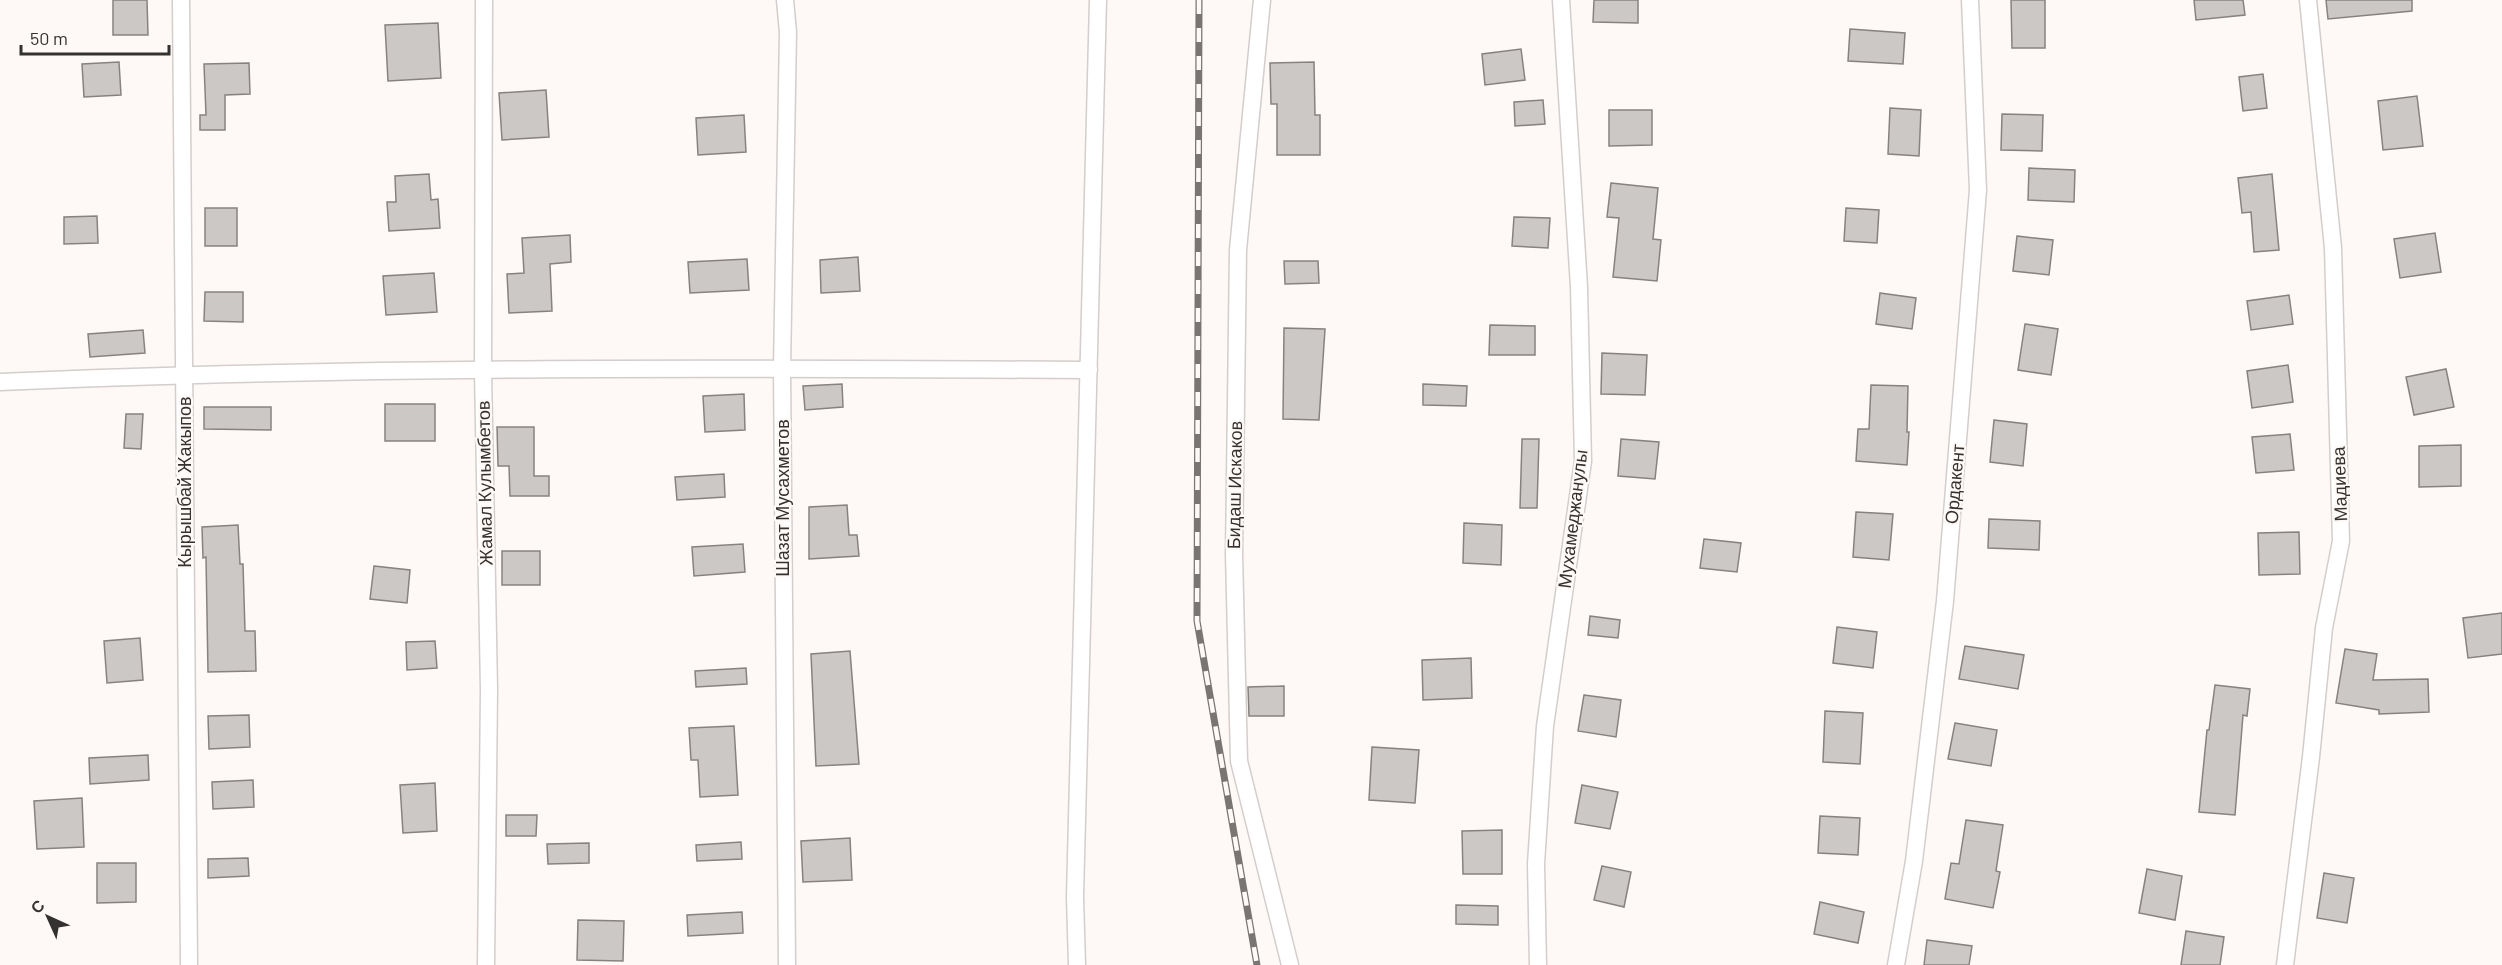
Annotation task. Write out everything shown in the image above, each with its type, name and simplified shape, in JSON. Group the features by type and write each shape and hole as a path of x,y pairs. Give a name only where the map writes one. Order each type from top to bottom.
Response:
{"street":[{"name":"Кырышбай Жакыпов","path":"181,0 189,965"},
{"name":"Жамал Кулымбетов","path":"484,0 483,371 489,690 486,965"},
{"name":"Шазат Мусахметов","path":"785,0 788,32 782,368 787,965"},
{"path":"1077,965 1075,897 1098,0"},
{"name":"Бидаш Искаков","path":"1262,0 1238,250 1234,554 1239,761 1290,965"},
{"name":"Мухамеджанулы","path":"1538,965 1536,864 1545,726 1583,461 1579,287 1561,0"},
{"name":"Ордакент","path":"1896,965 1914,861 1945,601 1978,189 1970,0"},
{"name":"Мадиева","path":"2285,965 2311,757 2324,628 2341,541 2333,248 2308,0"},
{"path":"0,382 184,374 782,368 1089,370"}],"building":[{"path":"113,0 147,0 148,35 113,35"},
{"path":"1594,0 1638,0 1638,23 1593,22"},
{"path":"2011,0 2045,0 2045,48 2012,48"},
{"path":"2194,0 2243,0 2245,15 2196,20"},
{"path":"2326,0 2412,0 2412,11 2328,19"},
{"path":"438,23 441,78 388,81 385,25"},
{"path":"1850,29 1905,33 1903,64 1848,61"},
{"path":"1521,49 1525,80 1485,85 1482,54"},
{"path":"119,62 121,95 84,97 82,64"},
{"path":"1314,62 1315,115 1320,115 1320,155 1277,155 1277,104 1271,104 1270,63"},
{"path":"249,63 250,94 225,95 225,130 200,130 200,115 206,115 204,64"},
{"path":"2263,74 2267,108 2243,111 2239,77"},
{"path":"546,90 549,137 502,140 499,93"},
{"path":"2417,96 2423,146 2383,150 2378,101"},
{"path":"1543,100 1545,124 1515,126 1514,102"},
{"path":"1890,108 1921,110 1919,156 1888,154"},
{"path":"1609,110 1652,110 1652,145 1609,146"},
{"path":"2002,114 2043,115 2042,151 2001,150"},
{"path":"744,115 746,152 698,155 696,118"},
{"path":"2029,168 2075,170 2074,202 2028,200"},
{"path":"429,174 431,200 438,199 440,228 389,231 387,202 396,202 395,176"},
{"path":"2272,174 2279,250 2254,252 2251,212 2242,213 2238,178"},
{"path":"1611,183 1658,188 1653,239 1661,240 1657,281 1613,277 1619,218 1607,217"},
{"path":"205,208 237,208 237,246 205,246"},
{"path":"1846,208 1879,210 1877,243 1844,241"},
{"path":"97,216 98,243 64,244 64,217"},
{"path":"1514,217 1550,218 1548,248 1512,246"},
{"path":"2435,233 2441,272 2400,278 2394,239"},
{"path":"570,235 571,262 550,264 552,311 509,313 507,274 524,273 522,238"},
{"path":"2017,236 2053,240 2049,275 2013,271"},
{"path":"858,257 860,291 821,293 820,260"},
{"path":"747,259 749,290 690,293 688,262"},
{"path":"1284,261 1318,261 1319,283 1285,284"},
{"path":"434,273 437,312 386,315 383,276"},
{"path":"205,292 243,292 243,322 204,321"},
{"path":"1880,293 1916,298 1912,329 1876,324"},
{"path":"2289,295 2293,324 2251,330 2247,301"},
{"path":"2025,324 2058,329 2051,375 2018,370"},
{"path":"1490,325 1535,326 1535,355 1489,355"},
{"path":"1284,328 1325,329 1319,420 1283,419"},
{"path":"143,330 145,353 90,357 88,334"},
{"path":"1602,353 1647,355 1645,395 1601,394"},
{"path":"2288,365 2293,402 2252,408 2247,371"},
{"path":"2446,369 2454,407 2414,415 2406,377"},
{"path":"842,384 843,407 805,410 803,386"},
{"path":"1423,384 1467,386 1466,406 1423,405"},
{"path":"1871,385 1908,386 1907,465 1856,461 1858,429 1869,429"},
{"path":"744,394 745,430 705,432 703,396"},
{"path":"385,404 435,404 435,441 385,441"},
{"path":"204,407 271,407 271,430 204,429"},
{"path":"126,414 143,414 141,449 124,448"},
{"path":"1994,420 2027,424 2023,466 1990,462"},
{"path":"497,427 534,427 534,476 549,476 549,496 510,496 509,466 498,466"},
{"path":"2290,434 2294,470 2256,473 2252,437"},
{"path":"1522,439 1539,439 1537,508 1520,508"},
{"path":"1621,439 1659,442 1655,479 1618,476"},
{"path":"2461,445 2461,486 2419,487 2419,446"},
{"path":"724,474 725,497 677,500 675,477"},
{"path":"847,505 849,535 857,535 859,556 809,559 809,507"},
{"path":"1856,512 1893,514 1889,560 1853,557"},
{"path":"1989,519 2040,521 2039,550 1988,548"},
{"path":"1464,523 1502,525 1501,565 1463,563"},
{"path":"238,525 240,564 243,564 245,631 255,631 256,671 208,672 206,557 203,558 202,527"},
{"path":"2299,532 2300,574 2259,575 2258,533"},
{"path":"1704,539 1741,543 1737,572 1700,568"},
{"path":"743,544 745,572 694,576 692,547"},
{"path":"502,551 540,551 540,585 502,585"},
{"path":"374,566 410,570 407,603 370,599"},
{"path":"2502,613 2502,654 2468,658 2463,618"},
{"path":"1590,616 1620,620 1618,638 1588,635"},
{"path":"1837,627 1877,632 1873,668 1833,663"},
{"path":"140,638 143,680 107,683 104,641"},
{"path":"435,641 437,668 407,670 406,642"},
{"path":"1965,646 2024,655 2018,689 1959,679"},
{"path":"2345,649 2377,654 2373,680 2428,679 2429,712 2379,714 2379,710 2336,703"},
{"path":"850,651 859,764 816,766 811,654"},
{"path":"1471,658 1472,698 1423,700 1422,660"},
{"path":"746,668 747,684 696,687 695,671"},
{"path":"2215,685 2250,689 2247,716 2243,715 2235,815 2199,812 2207,730 2209,730"},
{"path":"1284,686 1284,716 1249,716 1248,687"},
{"path":"1584,695 1621,700 1616,737 1578,731"},
{"path":"1825,711 1863,713 1860,764 1823,762"},
{"path":"249,715 250,747 209,749 208,716"},
{"path":"1955,723 1997,730 1991,766 1948,759"},
{"path":"734,726 738,795 700,797 698,760 691,760 689,728"},
{"path":"1372,747 1419,750 1415,803 1369,800"},
{"path":"148,755 149,780 90,784 89,758"},
{"path":"253,780 254,807 213,809 212,782"},
{"path":"435,783 437,831 403,833 400,785"},
{"path":"1582,785 1618,792 1610,829 1575,823"},
{"path":"82,798 84,847 37,849 34,801"},
{"path":"506,815 537,815 536,836 506,836"},
{"path":"1820,816 1860,818 1858,855 1818,853"},
{"path":"1966,820 2003,825 1996,871 2000,872 1993,908 1945,899 1951,863 1959,864"},
{"path":"1502,830 1502,874 1463,874 1462,831"},
{"path":"850,838 852,880 803,882 801,841"},
{"path":"741,842 742,859 697,861 696,845"},
{"path":"589,843 589,863 548,864 547,844"},
{"path":"248,858 249,876 208,878 208,859"},
{"path":"97,863 136,863 136,902 97,903"},
{"path":"1602,866 1631,872 1624,907 1594,900"},
{"path":"2147,869 2182,876 2175,920 2139,913"},
{"path":"2324,873 2354,878 2347,923 2317,918"},
{"path":"1820,902 1864,912 1858,943 1814,934"},
{"path":"1456,905 1498,906 1498,925 1456,924"},
{"path":"742,912 743,933 688,936 687,915"},
{"path":"578,920 624,921 623,961 577,960"},
{"path":"2186,931 2224,937 2220,965 2181,965"},
{"path":"1927,940 1972,946 1969,965 1924,965"}],"railway":[{"path":"1199,0 1197,621 1257,965"}]}
